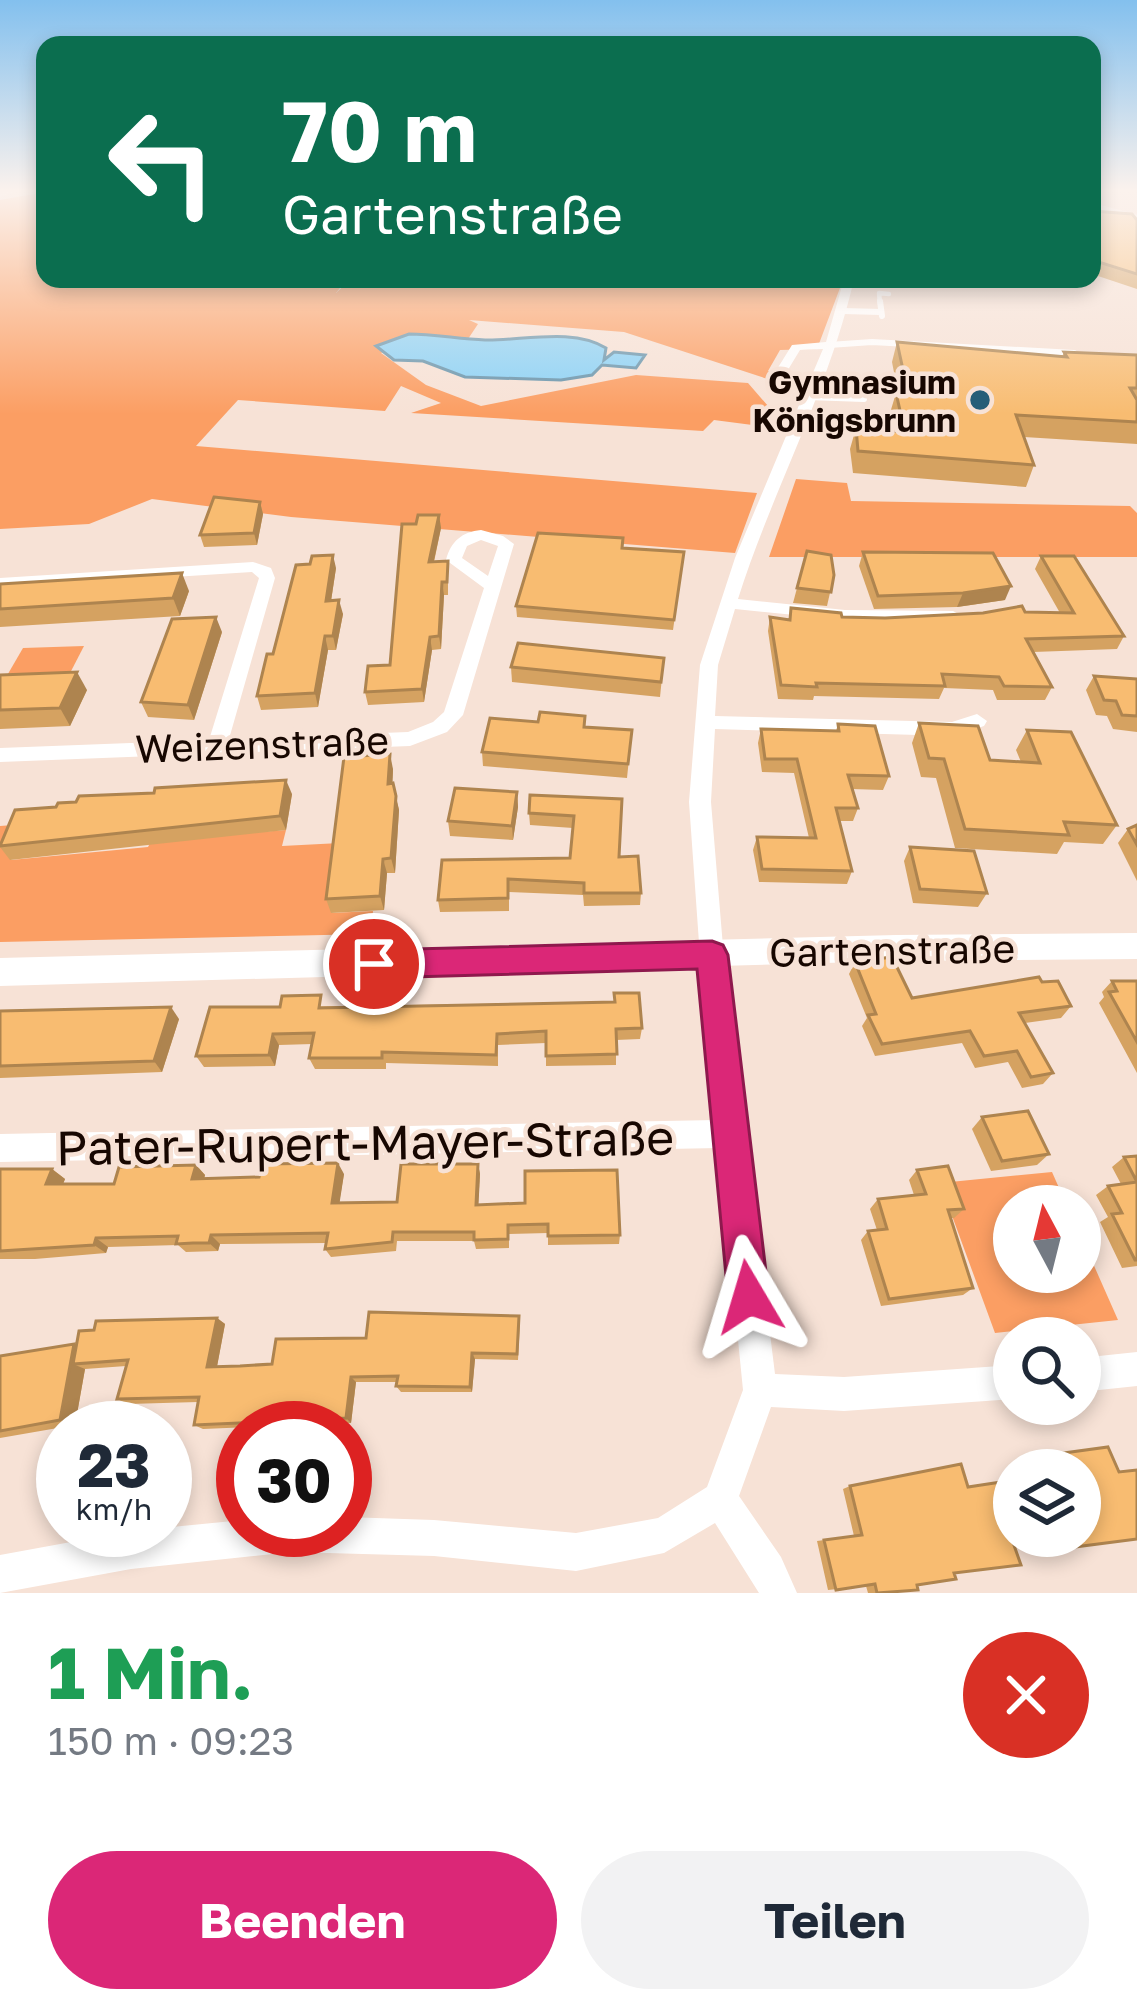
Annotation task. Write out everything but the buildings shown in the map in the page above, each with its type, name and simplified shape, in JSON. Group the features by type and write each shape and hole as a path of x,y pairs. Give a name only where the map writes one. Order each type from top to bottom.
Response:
{"street":[{"path":"0,1574 131,1550 292,1534 434,1538 576,1552 664,1535 719,1498 760,1390 729,1134 700,802 709,664 727,603 801,431 808,397 843,311 847,288"},
{"path":"808,397 780,374 796,347 829,345"},
{"path":"0,583 253,567 265,571 267,578 217,746"},
{"name":"Weizenstraße","path":"0,755 410,739 440,727 453,715 491,585"},
{"path":"727,603 844,615 979,615"},
{"path":"703,722 952,729 977,722"},
{"name":"Gartenstraße","path":"0,971 1137,946"},
{"name":"Pater-Rupert-Mayer-Straße","path":"0,1148 729,1134"},
{"path":"1101,1373 1136,1370"},
{"path":"760,1390 844,1394 993,1383"},
{"path":"719,1498 743,1528 778,1593"}],"lane":[{"path":"881,313 880,293 890,294"},
{"path":"843,311 881,313 892,307"},
{"path":"829,345 872,342 1094,354"},
{"path":"808,397 865,399"}],"shaded area":[{"path":"0,265 36,265 36,288 340,288 336,293 341,288 840,288 817,349 780,350 768,371 790,382 786,385 624,332 469,320 478,324 468,339 424,334 381,353 426,385 481,406 636,375 748,383 768,406 768,427 714,420 703,431 411,413 441,403 401,386 385,411 238,400 196,446 757,493 735,553 291,517 152,499 89,524 0,529"},
{"path":"796,479 847,483 851,501 1130,506 1137,513 1137,557 769,557"},
{"path":"84,646 68,677 5,679 23,648"},
{"path":"26,824 11,860 148,847 151,841 286,830 282,846 340,843 331,913 373,911 371,934 0,942 0,826"},
{"path":"1052,1172 1058,1185 993,1185 993,1293 1101,1293 1101,1282 1118,1320 993,1317 993,1328 940,1183"}],"water":[{"path":"409,334 485,340 578,338 606,348 604,360 614,352 645,355 636,368 602,365 592,375 561,380 465,377 423,361 394,360 376,346"}],"place":[{"name":"Gymnasium Königsbrunn","path":"980,400"}],"route":[{"path":"374,964 712,955 749,1297"}]}
